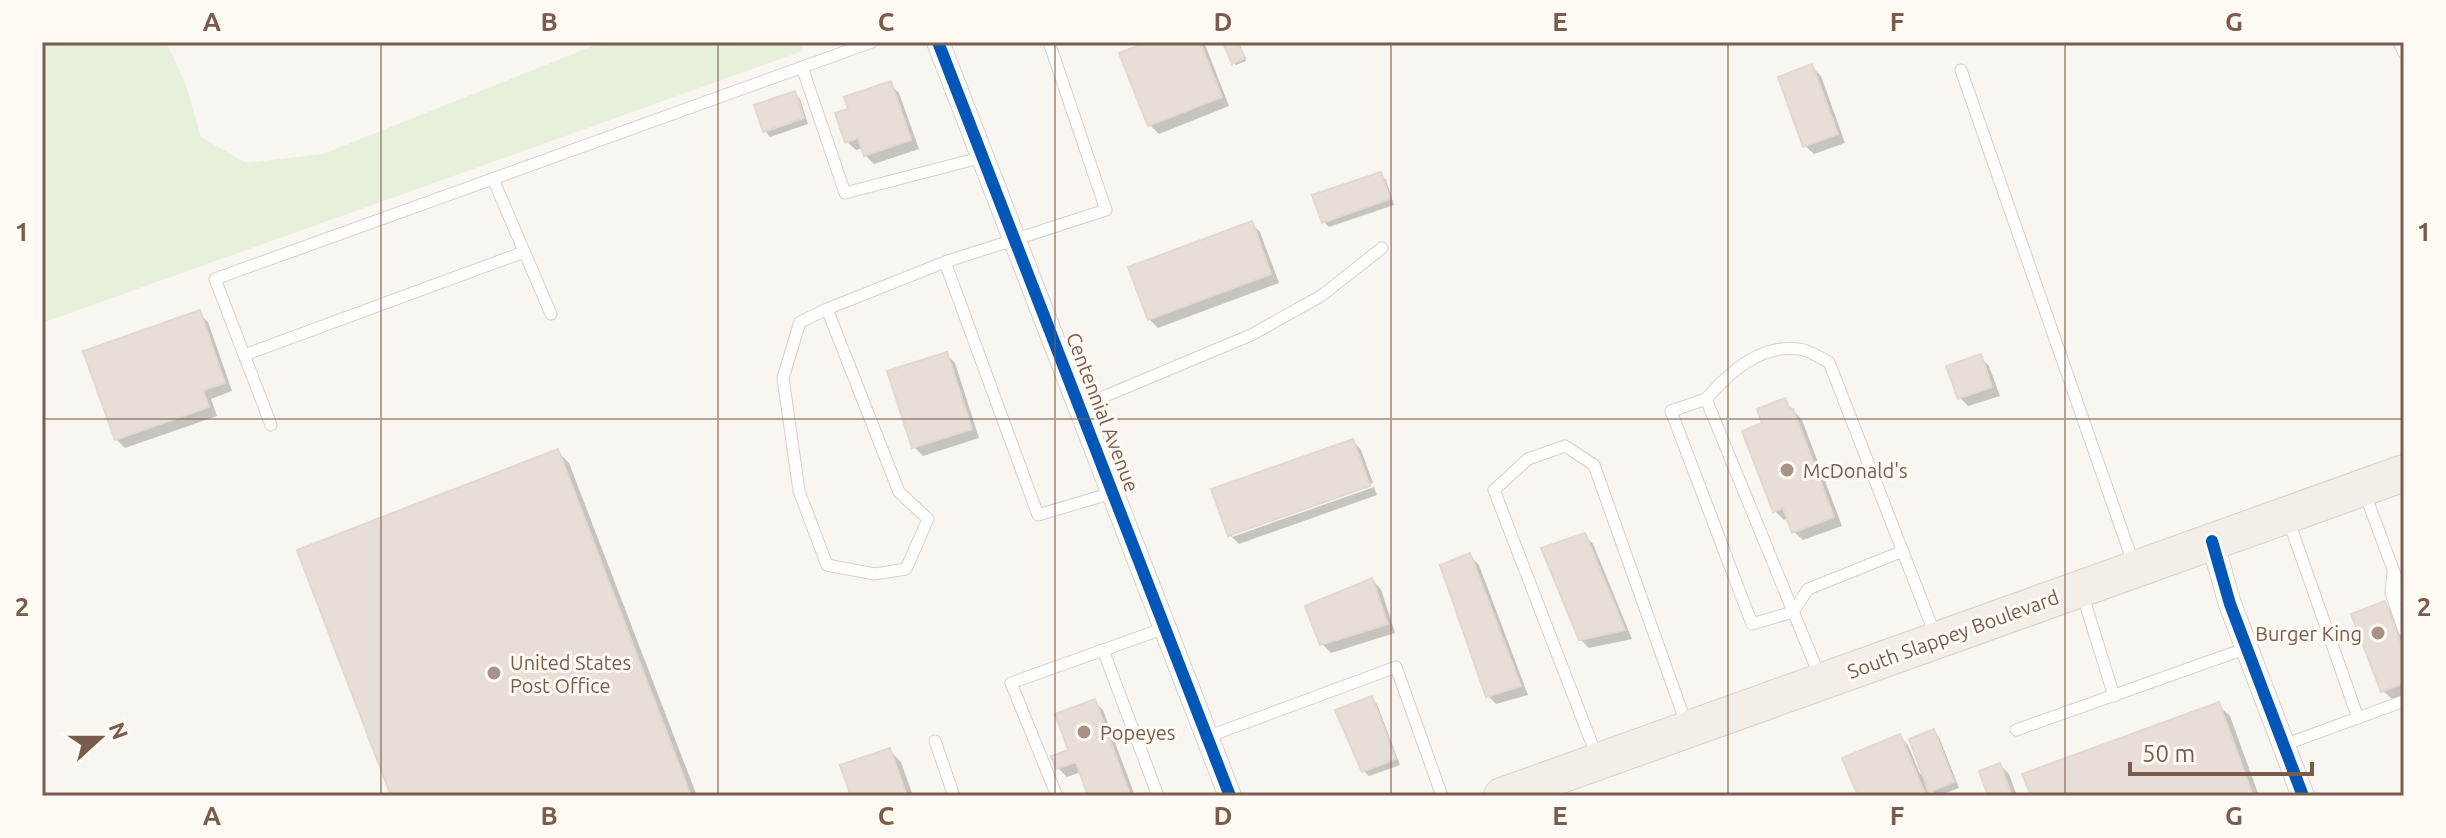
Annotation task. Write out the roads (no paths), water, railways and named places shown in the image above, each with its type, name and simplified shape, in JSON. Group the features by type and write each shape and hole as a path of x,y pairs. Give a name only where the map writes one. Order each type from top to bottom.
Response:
{"main road":[{"name":"South Slappey Boulevard","path":"1502,796 2404,473"}],"street":[{"name":"Centennial Avenue","path":"938,42 1230,796"},
{"path":"2212,541 2230,604 2303,796"}],"lane":[{"path":"271,425 215,279 872,42"},
{"path":"827,309 899,492 928,519 906,569 875,574 827,565 799,491 783,378 800,322 827,309 945,262 1106,210 1049,42"},
{"path":"2399,42 2404,53"},
{"path":"802,67 845,193 983,157"},
{"path":"1961,70 2136,569"},
{"path":"493,179 551,314"},
{"path":"1079,407 1251,335 1321,296 1382,248"},
{"path":"244,355 524,252"},
{"path":"945,262 1038,515 1112,493"},
{"path":"1903,551 1808,589 1793,612 1752,624 1671,411 1706,399 1729,373 1770,349 1801,349 1829,362 1903,551 1937,640"},
{"path":"1706,399 1822,682"},
{"path":"1599,761 1494,490 1528,459 1565,446 1594,465 1688,729"},
{"path":"2363,488 2404,599"},
{"path":"2286,515 2358,718"},
{"path":"2393,569 2391,593 2404,631"},
{"path":"2081,588 2114,696"},
{"path":"1057,796 1011,683 1165,628"},
{"path":"2016,730 2247,648"},
{"path":"1103,650 1158,796"},
{"path":"1207,737 1396,667 1442,796"},
{"path":"2384,707 2404,694"},
{"path":"2284,745 2404,701"},
{"path":"935,741 954,796"}],"place":[{"name":"McDonald's","path":"1787,470"},
{"name":"Burger King","path":"2378,633"},
{"name":"United States Post Office","path":"494,673"},
{"name":"Popeyes","path":"1084,732"}]}
